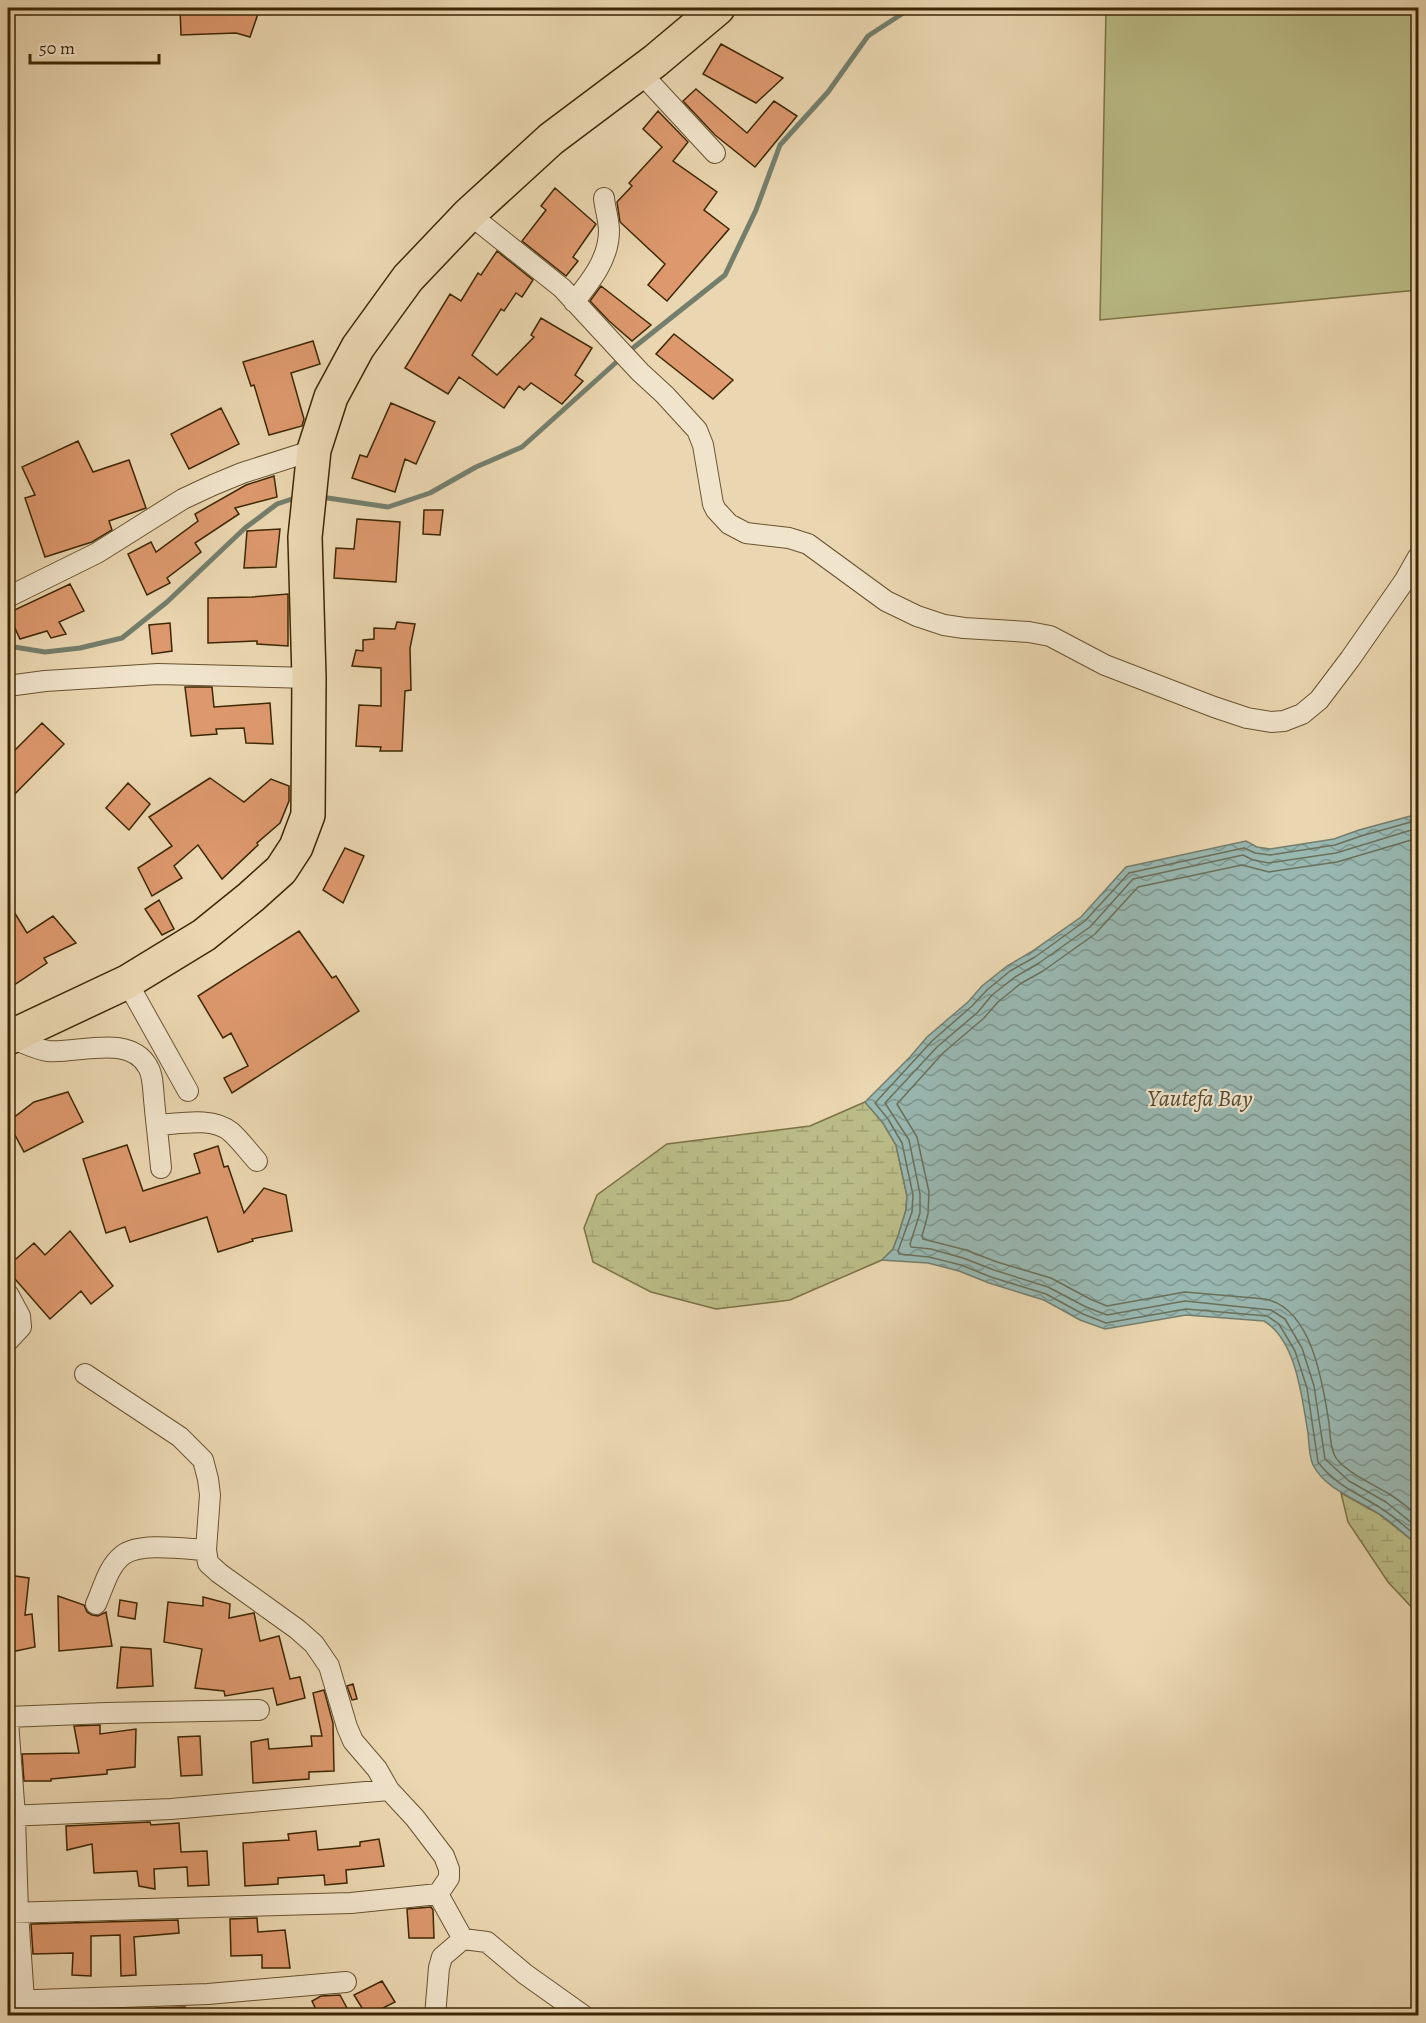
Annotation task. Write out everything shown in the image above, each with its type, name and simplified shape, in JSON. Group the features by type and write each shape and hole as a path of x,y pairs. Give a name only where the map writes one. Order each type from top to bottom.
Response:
{"highway":[{"path":"8,1037 127,982 204,934 251,897 280,870 296,847 308,816 309,678 305,537 314,450 331,397 357,347 408,278 469,214 551,139 640,72 718,8"}],"street":[{"path":"640,72 715,153"},
{"path":"580,307 608,244 609,231 604,198"},
{"path":"469,214 540,269 580,307 698,430 703,445 713,504 729,524 746,533 789,538 808,544 886,601 917,616 944,625 1029,632 1050,636 1105,664 1247,718 1271,722 1284,721 1302,714 1318,700 1357,651 1419,557"},
{"path":"8,597 97,553 183,499 213,484 314,450"},
{"path":"8,686 45,681 158,674 309,678"},
{"path":"127,982 188,1091"},
{"path":"8,1037 37,1049 51,1051 109,1047 124,1049 138,1056 148,1066 161,1168"},
{"path":"157,1125 214,1124 229,1131 256,1161"},
{"path":"8,1294 20,1317 21,1327 8,1341"},
{"path":"13,1913 351,1903 438,1894 449,1878 449,1869 444,1856 415,1818 389,1790 377,1769 353,1741 346,1727 329,1666 314,1644 208,1563 206,1550 210,1495 203,1460 180,1437 85,1374"},
{"path":"96,1604 110,1571 123,1554 144,1548 206,1550"},
{"path":"259,1710 106,1713 8,1719 17,2004 208,1994 346,1982"},
{"path":"11,1816 171,1809 389,1790"},
{"path":"438,1894 463,1940"},
{"path":"435,2016 442,1957 463,1940 487,1942 525,1974 584,2016"}],"green space":[{"path":"1106,8 1418,8 1418,290 1100,320"},
{"path":"865,1102 883,1123 896,1145 907,1196 906,1210 893,1249 882,1260 790,1300 716,1309 651,1292 593,1262 584,1228 597,1195 667,1144 810,1126"},
{"path":"1341,1493 1379,1514 1418,1545 1418,1614 1388,1582 1348,1522"}],"water":[{"name":"Yautefa Bay","path":"1418,814 1418,1545 1384,1518 1334,1488 1319,1474 1311,1458 1300,1388 1291,1356 1275,1330 1264,1321 1186,1315 1105,1329 1080,1320 1044,1300 959,1271 928,1263 882,1260 893,1249 906,1210 907,1196 896,1145 883,1123 865,1102 927,1037 968,1002 982,986 1007,966 1081,917 1126,867 1246,841 1257,847 1270,849 1334,839"}],"building":[{"path":"180,8 260,8 250,37 236,33 181,35"},
{"path":"721,44 783,78 756,103 703,74"},
{"path":"696,89 747,133 774,101 797,116 755,167 715,135 683,101"},
{"path":"658,111 688,142 673,161 717,192 704,210 729,229 667,301 648,285 665,264 620,222 617,202 632,186 629,183 662,147 643,129"},
{"path":"555,188 596,224 573,257 578,261 566,276 522,241 546,210 541,206"},
{"path":"497,251 533,280 522,297 516,293 504,311 501,309 472,355 497,375 534,337 531,335 541,318 592,348 575,375 583,381 562,404 531,383 524,390 519,386 504,408 459,377 448,394 405,368 450,294 461,301 478,273 481,275"},
{"path":"601,286 651,325 632,341 590,301"},
{"path":"674,334 733,380 713,399 656,354"},
{"path":"313,341 320,364 291,373 304,419 302,426 269,435 254,385 251,386 243,362"},
{"path":"391,403 435,422 416,464 405,459 395,492 352,478 360,455 367,457"},
{"path":"221,408 239,444 189,469 171,434"},
{"path":"78,441 93,472 129,460 146,508 109,521 112,530 92,542 45,557 25,498 35,495 22,467"},
{"path":"274,476 277,497 235,508 239,514 195,543 201,552 167,578 170,583 147,595 128,554 151,542 156,552 198,521 195,514 246,485"},
{"path":"424,510 443,510 440,535 423,534"},
{"path":"357,519 400,522 396,582 334,578 336,548 354,549"},
{"path":"280,529 276,567 244,568 247,531"},
{"path":"70,584 84,611 59,622 66,634 51,638 47,631 20,639 8,613"},
{"path":"288,594 288,646 257,644 257,641 208,643 208,598"},
{"path":"397,622 415,624 410,648 411,690 405,691 402,751 380,751 381,747 356,746 359,705 381,706 381,668 352,666 356,650 363,651 363,640 374,639 374,628 395,629"},
{"path":"170,623 172,651 152,654 149,625"},
{"path":"185,687 212,687 214,707 270,703 273,744 246,743 244,728 216,729 217,734 191,736"},
{"path":"42,723 64,744 8,801 8,757"},
{"path":"210,778 244,802 271,779 289,786 289,801 280,823 222,879 198,845 174,866 182,878 152,896 138,868 172,846 149,817"},
{"path":"128,783 150,804 129,830 106,808"},
{"path":"345,848 364,856 343,903 323,890"},
{"path":"159,900 174,929 162,935 145,909"},
{"path":"8,902 27,933 53,916 76,943 44,958 47,963 8,989"},
{"path":"299,931 332,978 336,976 359,1011 232,1093 224,1078 248,1066 231,1033 223,1038 198,996"},
{"path":"68,1092 83,1122 24,1152 8,1122 34,1102"},
{"path":"127,1145 143,1191 200,1173 194,1154 218,1146 224,1167 228,1166 244,1213 264,1188 286,1195 292,1231 252,1239 253,1241 218,1252 207,1217 130,1242 125,1227 106,1233 83,1159"},
{"path":"70,1231 113,1286 91,1304 81,1291 50,1319 8,1271 8,1266 34,1243 45,1255"},
{"path":"8,1575 29,1578 25,1615 32,1614 35,1647 11,1652 8,1630"},
{"path":"58,1596 84,1605 87,1612 92,1615 98,1616 106,1612 112,1646 59,1651"},
{"path":"203,1597 230,1604 229,1618 254,1613 260,1641 279,1636 290,1679 300,1677 305,1698 277,1705 273,1688 225,1696 224,1691 195,1688 202,1649 164,1642 168,1602 203,1606"},
{"path":"120,1600 137,1603 135,1619 118,1616"},
{"path":"121,1647 151,1649 153,1686 117,1688"},
{"path":"353,1684 357,1699 352,1700 347,1686"},
{"path":"324,1690 333,1723 334,1771 309,1772 309,1779 253,1783 251,1742 268,1739 269,1749 312,1746 311,1736 322,1736 313,1693"},
{"path":"100,1725 100,1734 136,1729 135,1767 107,1770 107,1774 51,1779 51,1781 24,1781 22,1754 79,1753 74,1726"},
{"path":"200,1736 202,1775 181,1776 178,1737"},
{"path":"150,1822 151,1825 179,1823 181,1852 207,1851 209,1885 188,1886 187,1867 154,1869 155,1889 139,1886 137,1871 94,1873 92,1844 67,1850 66,1826"},
{"path":"316,1831 318,1850 360,1846 360,1842 379,1839 384,1866 346,1870 347,1883 325,1885 324,1875 278,1878 278,1884 245,1886 243,1843 289,1840 288,1834"},
{"path":"431,1907 434,1938 409,1938 407,1909"},
{"path":"257,1918 258,1932 285,1930 290,1968 262,1968 262,1955 231,1956 230,1919"},
{"path":"178,1920 179,1933 134,1937 136,1975 121,1976 120,1935 91,1936 91,1976 72,1975 73,1953 33,1954 31,1924"},
{"path":"382,1981 395,2002 367,2016 354,1995"},
{"path":"340,1995 348,2010 338,2016 319,2016 312,2001 321,1996"},
{"path":"185,2007 186,2016 156,2016 156,2008"}],"waterway":[{"path":"628,352 725,275 756,210 780,145 828,92 868,36 911,8"},
{"path":"321,497 388,507 430,493 476,467 522,447 621,358"},
{"path":"8,646 45,652 80,648 122,638 167,602 245,528 277,504 298,497"}]}
